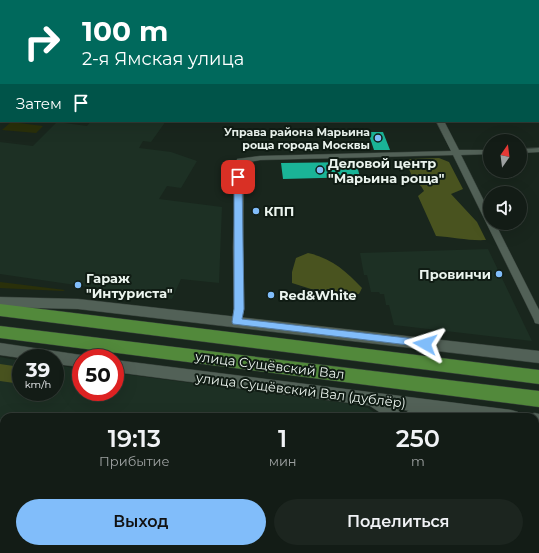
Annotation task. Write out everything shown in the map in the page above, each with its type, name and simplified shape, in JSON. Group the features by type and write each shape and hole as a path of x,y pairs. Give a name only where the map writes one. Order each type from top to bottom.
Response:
{"main road":[{"path":"0,302 78,304 539,357"},
{"name":"улица Сущёвский Вал","path":"0,310 539,377"},
{"name":"улица Сущёвский Вал","path":"0,332 539,399"},
{"path":"0,349 12,351"},
{"name":"улица Сущёвский Вал (дублёр)","path":"124,367 481,413"}],"street":[{"path":"440,122 483,209"},
{"path":"527,150 539,150"},
{"path":"237,322 239,309 238,232 240,161 260,158 483,152"},
{"path":"494,230 539,320"},
{"path":"369,399 382,404 393,413"},
{"path":"416,413 436,407"}],"shaded area":[{"path":"57,122 87,126 90,122 165,122 151,142 143,141 139,148 171,152 197,161 181,188 167,186 159,199 222,207 219,283 181,279 172,299 0,274 0,142 33,146"},
{"path":"488,249 532,341 394,325 389,305 386,305 384,294 380,294 379,292 371,292 367,275 364,275 360,253"},
{"path":"0,357 12,359 12,401 64,401 64,366 72,368 72,401 124,401 124,374 352,404 368,408 375,413 0,413"}],"green space":[{"path":"11,122 43,126 36,133 2,130"},
{"path":"439,158 449,162 463,189 451,194 477,222 486,240 436,236 418,196 424,191 421,186 414,181 406,162 410,159"},
{"path":"308,253 324,258 338,266 362,288 359,294 311,289 292,283 292,272 296,258"},
{"path":"0,282 65,290 0,288"},
{"path":"0,364 12,366 12,383 0,381"}],"building":[{"name":"Управа района Марьина роща города Москвы","path":"368,132 383,132 390,150 374,150"},
{"name":"Деловой центр \"Марьина роща\"","path":"356,162 360,177 283,179 281,163"}],"place":[{"name":"Управа района Марьина роща города Москвы","path":"378,138"},
{"name":"Деловой центр \"Марьина роща\"","path":"320,170"},
{"name":"КПП","path":"256,211"},
{"name":"Провинчи","path":"499,274"},
{"name":"Гараж \"Интуриста\"","path":"78,285"},
{"name":"Red&White","path":"271,295"}],"route":[{"path":"238,177 239,309 237,322 425,344"}]}
